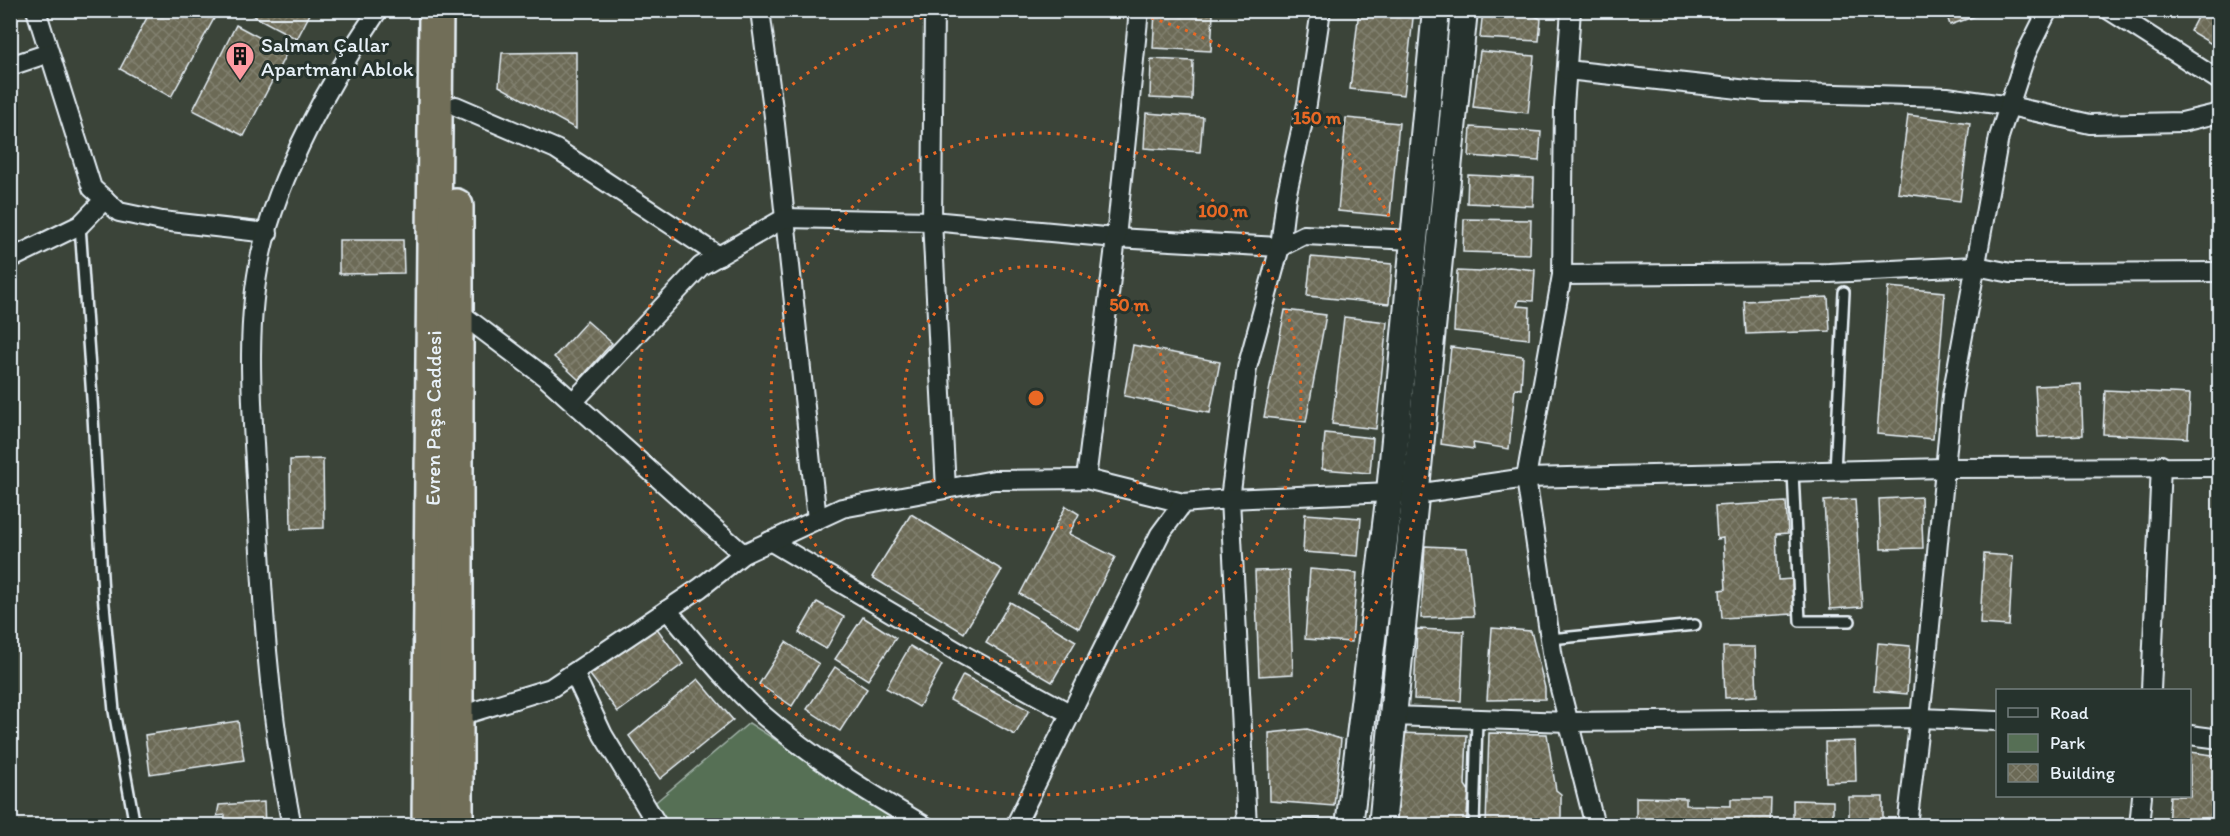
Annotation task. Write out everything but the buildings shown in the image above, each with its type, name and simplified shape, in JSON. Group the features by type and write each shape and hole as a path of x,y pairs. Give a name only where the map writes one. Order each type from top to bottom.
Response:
{"highway":[{"name":"Evren Paşa Caddesi","path":"429,825 436,10"},
{"name":"Evren Paşa Caddesi","path":"456,825 458,10"}],"street":[{"path":"292,825 278,759 261,570 250,352 261,254 288,171 348,55 378,10"},
{"path":"760,10 817,520"},
{"path":"934,10 932,221 946,489"},
{"path":"1086,479 1116,237 1139,10"},
{"path":"1247,825 1230,499 1247,368 1280,246 1286,196 1307,104 1321,10"},
{"path":"1349,825 1390,492 1436,10"},
{"path":"1382,825 1464,10"},
{"path":"1570,10 1562,274 1526,478 1550,639 1595,825"},
{"path":"1907,825 1952,396 1999,137 2026,54 2048,10"},
{"path":"2109,10 2220,81"},
{"path":"38,12 92,188 120,212 152,219 268,233"},
{"path":"10,66 49,53"},
{"path":"1567,70 1766,92 1947,97 2010,105 2090,124 2182,122 2220,113"},
{"path":"456,106 556,149 719,256"},
{"path":"10,259 80,225 105,200"},
{"path":"573,402 701,266 785,218 932,221 1116,237 1280,246 1304,235 1414,240"},
{"path":"1562,274 1829,273 1976,266 2011,273 2220,272"},
{"path":"456,310 545,377 743,554"},
{"path":"2151,689 2161,465"},
{"path":"456,717 551,688 700,588 743,554 842,508 994,480 1086,479 1183,503 1390,492 1416,494 1526,478 1945,468 2161,465 2220,467"},
{"path":"1015,825 1160,534 1183,503"},
{"path":"770,541 958,652 1071,714"},
{"path":"667,610 741,694 783,731 850,779 925,825"},
{"path":"574,673 603,735 658,825"},
{"path":"1392,716 1569,722 1919,718 1996,721"},
{"path":"2191,735 2220,739"},
{"path":"2139,825 2142,797"}],"lane":[{"path":"80,225 103,594 114,711 135,825"},
{"path":"1835,471 1844,292"},
{"path":"1793,472 1800,621 1850,621"},
{"path":"1550,639 1695,625"},
{"path":"1474,825 1477,719"}],"green space":[{"path":"749,723 908,825 665,825 651,806"}],"place":[{"name":"Salman Çallar Apartmanı Ablok","path":"240,82"}]}
